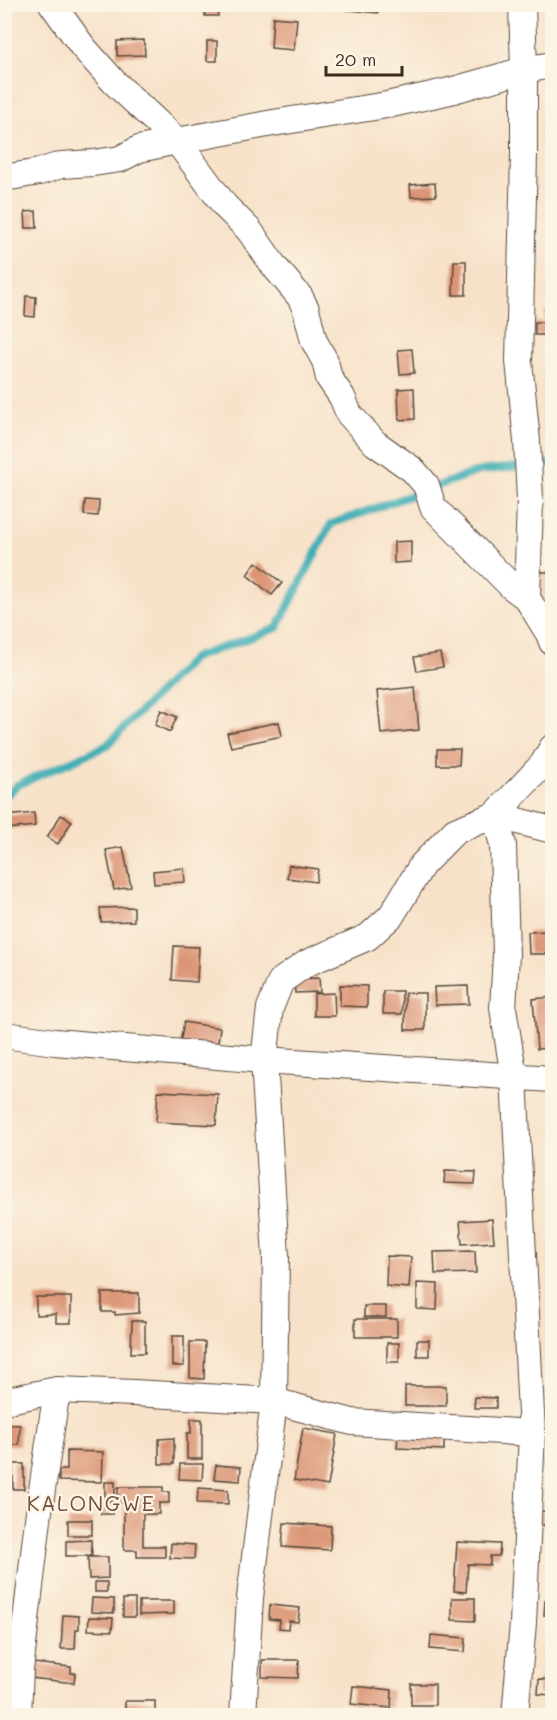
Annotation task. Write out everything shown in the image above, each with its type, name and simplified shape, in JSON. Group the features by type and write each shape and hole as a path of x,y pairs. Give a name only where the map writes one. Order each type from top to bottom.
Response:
{"street":[{"path":"52,4 83,46 114,82 177,141 225,206 249,230 274,266 300,297 329,378 342,397 349,414 375,443 413,470 426,485 433,507 512,587 527,598 552,642"},
{"path":"522,4 523,198 519,361 530,499 527,598"},
{"path":"4,178 39,172 61,165 120,159 140,149 177,141 387,105 450,92 524,70 552,65"},
{"path":"243,1716 250,1598 274,1401 276,1257 264,1060 270,1008 281,981 307,963 368,937 391,915 422,865 455,831 495,815 543,764 552,748"},
{"path":"495,815 552,830"},
{"path":"495,815 503,845 506,955 503,1008 514,1077 532,1433 523,1623 515,1716"},
{"path":"4,1035 55,1042 264,1060 552,1080"},
{"path":"4,1401 57,1390 274,1401 352,1422 532,1433"},
{"path":"18,1716 20,1670 40,1503 57,1390"}],"building":[{"path":"4,4 10,4 11,13 4,13"},
{"path":"205,4 219,4 218,16 205,16"},
{"path":"343,4 379,4 378,13 342,9"},
{"path":"273,17 297,19 294,50 271,48"},
{"path":"144,40 145,55 117,56 117,41"},
{"path":"207,41 217,41 217,61 207,61"},
{"path":"435,183 436,196 411,197 410,185"},
{"path":"36,211 37,228 26,228 25,212"},
{"path":"454,261 466,261 466,295 453,295"},
{"path":"26,296 36,297 35,317 25,316"},
{"path":"545,311 552,311 552,320 545,320"},
{"path":"535,322 552,322 552,335 535,335"},
{"path":"412,349 414,373 400,374 398,350"},
{"path":"414,388 415,419 399,420 398,389"},
{"path":"85,500 99,501 98,516 84,515"},
{"path":"411,541 411,562 394,563 394,542"},
{"path":"256,562 282,583 272,595 247,575"},
{"path":"539,572 552,572 552,601 539,601"},
{"path":"440,653 443,667 417,671 414,657"},
{"path":"415,687 419,730 381,734 377,691"},
{"path":"161,710 177,717 170,732 155,725"},
{"path":"279,722 282,736 231,747 227,733"},
{"path":"437,749 460,749 459,765 437,765"},
{"path":"34,813 35,826 7,829 6,816"},
{"path":"61,815 72,821 58,844 47,837"},
{"path":"123,847 131,887 114,890 106,850"},
{"path":"289,865 318,869 316,882 287,878"},
{"path":"184,868 185,882 154,884 153,871"},
{"path":"134,907 134,921 101,922 100,908"},
{"path":"552,931 552,954 529,954 528,932"},
{"path":"174,946 199,947 197,982 172,980"},
{"path":"319,978 320,992 295,993 294,979"},
{"path":"340,985 367,986 367,1007 340,1006"},
{"path":"468,986 469,1004 435,1005 434,987"},
{"path":"383,991 402,991 402,1014 383,1014"},
{"path":"334,993 335,1016 314,1016 314,994"},
{"path":"405,993 425,993 425,1030 405,1030"},
{"path":"552,997 552,1048 537,1049 533,999"},
{"path":"184,1022 220,1028 217,1049 180,1043"},
{"path":"158,1091 218,1094 216,1125 156,1122"},
{"path":"445,1171 476,1172 475,1184 444,1183"},
{"path":"492,1219 494,1242 462,1244 460,1221"},
{"path":"475,1251 476,1273 435,1274 434,1252"},
{"path":"387,1256 411,1257 409,1288 386,1286"},
{"path":"417,1283 438,1284 437,1310 417,1309"},
{"path":"102,1293 139,1293 139,1313 115,1315 115,1312 102,1312"},
{"path":"36,1297 71,1297 71,1323 56,1323 56,1314 36,1315"},
{"path":"364,1306 386,1306 386,1317 364,1317"},
{"path":"355,1319 397,1319 397,1337 355,1337"},
{"path":"132,1321 145,1321 145,1353 131,1353"},
{"path":"172,1336 184,1336 184,1366 172,1366"},
{"path":"417,1340 429,1340 429,1356 417,1356"},
{"path":"190,1342 205,1342 204,1379 190,1378"},
{"path":"387,1343 399,1343 399,1362 387,1362"},
{"path":"405,1386 446,1386 446,1406 405,1406"},
{"path":"475,1397 496,1398 496,1408 474,1408"},
{"path":"191,1419 202,1419 202,1459 187,1459 187,1433 191,1433"},
{"path":"4,1424 20,1425 19,1445 4,1445"},
{"path":"303,1428 337,1434 328,1486 294,1480"},
{"path":"398,1433 444,1435 444,1450 397,1448"},
{"path":"174,1438 174,1464 159,1464 159,1439"},
{"path":"67,1451 103,1452 102,1482 59,1481 59,1470 67,1470"},
{"path":"548,1454 552,1454 552,1464 547,1464"},
{"path":"13,1464 24,1464 24,1489 13,1489"},
{"path":"180,1464 203,1464 202,1480 179,1479"},
{"path":"216,1465 241,1467 240,1481 214,1479"},
{"path":"105,1482 115,1482 115,1497 105,1497"},
{"path":"118,1487 163,1487 163,1492 169,1492 169,1503 159,1503 159,1514 143,1514 143,1546 165,1546 165,1557 137,1557 137,1550 124,1550 124,1503 118,1503"},
{"path":"198,1488 228,1490 228,1504 197,1503"},
{"path":"101,1501 112,1501 112,1514 101,1514"},
{"path":"539,1511 552,1512 552,1525 539,1525"},
{"path":"68,1520 92,1520 92,1535 68,1535"},
{"path":"284,1523 331,1526 330,1550 282,1547"},
{"path":"91,1540 92,1556 66,1556 66,1541"},
{"path":"457,1542 500,1544 499,1556 490,1556 490,1565 468,1564 466,1592 454,1591"},
{"path":"171,1543 195,1545 194,1559 170,1558"},
{"path":"88,1557 108,1557 108,1578 89,1579"},
{"path":"95,1582 107,1582 107,1592 95,1592"},
{"path":"92,1598 114,1599 114,1613 91,1612"},
{"path":"452,1598 475,1598 475,1621 452,1620"},
{"path":"123,1599 135,1599 135,1617 123,1617"},
{"path":"545,1600 552,1600 552,1616 544,1615"},
{"path":"139,1601 174,1601 174,1614 139,1615"},
{"path":"270,1605 300,1608 298,1622 289,1621 288,1629 279,1628 280,1620 269,1619"},
{"path":"63,1615 79,1616 75,1649 61,1649"},
{"path":"89,1617 113,1618 112,1631 88,1630"},
{"path":"431,1635 466,1638 465,1652 430,1649"},
{"path":"262,1660 299,1660 298,1678 262,1677"},
{"path":"33,1663 71,1667 71,1673 75,1673 74,1683 31,1678"},
{"path":"539,1679 552,1680 552,1695 538,1694"},
{"path":"411,1684 435,1684 435,1705 411,1705"},
{"path":"353,1686 392,1690 391,1708 351,1704"},
{"path":"125,1701 155,1701 155,1715 125,1715"}],"waterway":[{"path":"4,798 17,785 106,746 193,658 277,628 331,524 479,471 552,463"}],"district":[{"name":"KALONGWE","path":"91,1504"}]}
